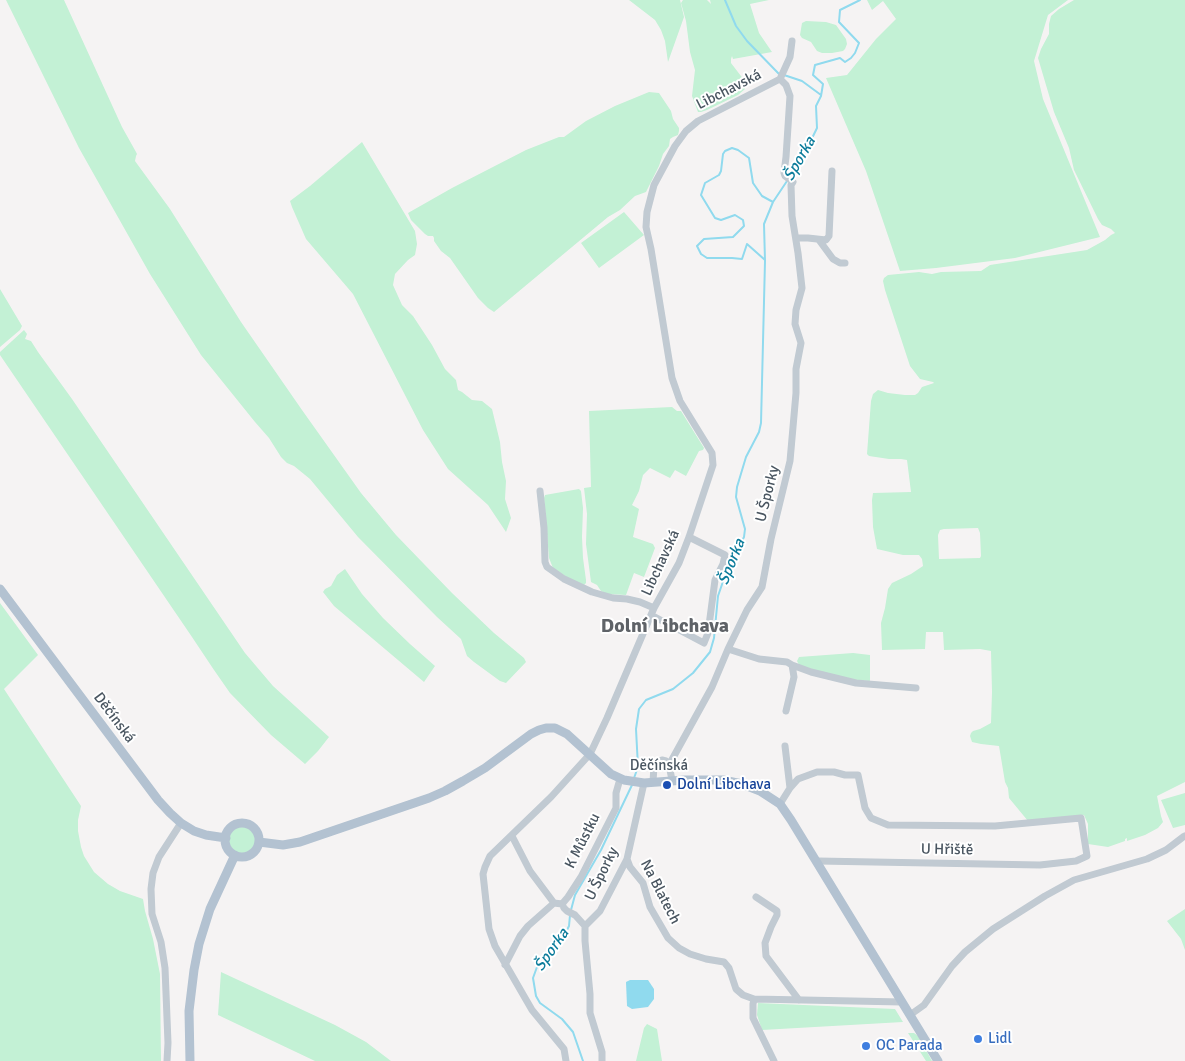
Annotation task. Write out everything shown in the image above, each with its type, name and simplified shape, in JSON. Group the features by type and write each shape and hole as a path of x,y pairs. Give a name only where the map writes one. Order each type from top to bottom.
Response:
{"main road":[{"name":"Děčínská","path":"0,588 158,800 181,823 206,835 226,838"},
{"name":"Děčínská","path":"259,842 283,844 300,842 445,791 485,768 539,730 550,727 570,736 607,771 624,780 646,782 723,780 742,784 760,791 780,804 818,861 938,1061"},
{"path":"243,824 249,825 256,830 259,842 255,852 244,857 235,855 227,848 226,838 228,831 233,826 243,824"},
{"path":"190,1061 189,1011 199,944 210,909 235,855"}],"street":[{"path":"782,76 790,56 792,41"},
{"name":"U Šporky","path":"585,926 600,911 628,859 646,782 656,762 662,760 666,761 669,765 712,687 747,610 762,587 771,539 790,461 796,393 796,368 801,343 795,324 796,310 802,288 792,216 791,186 793,182 784,176 790,96 782,76"},
{"name":"Libchavská","path":"566,1061 564,1049 532,1010 494,946 489,929 483,874 490,856 551,797 590,754 653,611 679,563 713,465 712,453 680,401 672,378 652,249 646,227 647,212 654,185 686,130 698,120 782,76"},
{"path":"796,238 826,240 829,236 832,171"},
{"path":"818,240 833,259 840,263 845,263"},
{"path":"540,491 545,562 547,567 564,579 592,592 613,598 640,602 704,643 708,633 715,580 725,555 689,537"},
{"path":"728,649 759,659 787,662 811,672 856,683 916,688"},
{"path":"786,710 794,677 792,665"},
{"path":"780,804 790,788 785,746"},
{"path":"669,765 672,780"},
{"name":"U Hřiště","path":"790,788 798,779 817,772 834,772 858,776 865,808 871,818 888,825 995,826 1081,818 1087,856 1076,860 1040,865 818,861"},
{"name":"K Můstku","path":"562,904 581,877 616,808 616,793 624,780"},
{"path":"167,1061 166,981 163,955 151,906 151,889 153,873 159,857 181,823"},
{"path":"512,836 530,871 554,903 562,904 568,912 575,915 585,926 590,1013 602,1052 602,1061"},
{"path":"910,1015 924,1005 952,966 965,952 993,929 1074,880 1147,859 1166,850 1185,836"},
{"name":"Na Blatech","path":"628,859 630,867 643,883 650,907 668,938 679,948 690,954 724,962 729,968 736,989 754,1001"},
{"path":"756,897 777,911 777,916 764,943 766,956 799,1000"},
{"path":"505,965 520,936 528,926 554,903"},
{"path":"774,1061 753,1018 754,1001 902,1002"}],"green space":[{"path":"6,0 64,0 122,127 137,154 135,161 170,209 241,322 302,410 361,493 396,535 452,593 494,633 524,658 526,662 506,683 500,681 467,656 461,639 358,537 310,479 281,457 269,438 201,355 150,274 79,148"},
{"path":"629,0 680,0 684,17 668,62 665,41 655,20"},
{"path":"683,0 707,0 711,4 710,0 769,0 750,4 759,33 772,52 733,59 732,56 731,63 744,80 745,89 738,95 701,112 698,112 692,96 695,70 681,3"},
{"path":"867,0 1068,0 1048,15 1034,61 1043,99 1100,237 1015,258 900,271 866,171 826,78 847,75 876,39 896,19 883,1 872,10"},
{"path":"1074,0 1185,0 1185,782 1157,796 1163,822 1158,828 1145,835 1127,841 1127,838 1125,841 1108,847 1088,844 1088,824 1084,815 1028,821 1009,798 999,746 972,742 970,736 973,731 991,723 991,651 980,649 944,650 943,632 926,632 925,649 882,650 881,623 888,589 892,583 923,566 919,555 903,555 877,549 873,527 873,493 911,492 907,460 869,456 867,454 873,394 878,390 888,393 915,395 922,387 934,383 920,379 910,366 885,290 884,278 888,275 919,272 932,274 981,271 990,265 1087,250 1115,233 1102,225 1098,219 1074,170 1069,148 1054,112 1038,58 1049,34 1051,16","holes":["978,528 980,533 980,558 939,559 938,535 940,530"]},
{"path":"806,21 826,22 836,25 846,39 845,49 832,53 817,51 811,42 800,35 802,23"},
{"path":"649,92 659,93 671,111 679,131 678,135 670,139 669,146 663,154 646,192 635,196 620,210 608,217 494,312 478,298 450,258 441,251 433,236 425,234 411,220 408,213 452,188 526,150 559,137 564,137 586,121"},
{"path":"362,142 415,231 417,244 415,255 395,274 393,285 402,305 413,316 445,369 456,380 458,390 472,400 482,401 492,409 500,442 506,481 505,499 511,518 506,532 488,505 448,469 423,430 353,294 306,239 292,207 290,201"},
{"path":"624,212 644,235 599,268 581,243"},
{"path":"0,289 22,326 20,330 0,347"},
{"path":"24,330 27,334 25,339 31,341 72,399 245,653 273,686 329,737 305,764 271,735 230,693 0,355 0,352"},
{"path":"672,407 677,411 681,411 704,448 699,451 686,476 675,470 670,478 650,468 643,475 639,491 632,505 639,509 633,537 653,544 655,548 644,577 634,573 626,595 607,594 591,582 586,544 587,514 584,488 591,487 589,411"},
{"path":"579,489 581,491 583,508 582,537 586,580 584,585 574,582 553,568 549,558 544,498 545,495"},
{"path":"345,569 362,594 383,618 435,666 424,682 334,606 323,592 331,586 337,575"},
{"path":"0,603 38,655 4,689 81,806 78,831 84,856 94,872 108,884 120,891 143,899 160,974 161,1061 0,1061"},
{"path":"853,653 870,655 870,681 808,669 799,665 797,661 799,657"},
{"path":"1185,793 1185,825 1173,828 1161,800"},
{"path":"242,827 251,831 255,840 251,849 242,853 233,849 229,840 233,831"},
{"path":"1185,909 1185,950 1181,939 1167,921"},
{"path":"221,972 335,1025 366,1042 391,1061 315,1061 218,1015"},
{"path":"758,1003 895,1009 903,1022 762,1030 757,1015"},
{"path":"647,1024 657,1029 662,1061 636,1061 644,1028"},
{"path":"908,1033 914,1033 918,1036 932,1061 926,1061"}],"water":[{"path":"630,980 648,980 654,989 654,999 648,1007 632,1009 627,1006 626,982"}],"waterway":[{"path":"725,0 736,26 747,41 779,74"},
{"name":"Šporka","path":"790,177 802,159 817,128 816,106 821,96 823,84 813,75 815,65 840,58 845,62 855,53 859,43 839,22 840,10 860,0"},
{"path":"784,75 802,81 821,95"},
{"path":"765,260 747,244 742,259 707,258 701,254 697,246 704,239 733,237 744,226 743,220 735,215 721,220 715,218 701,195 705,183 719,175 723,154 732,148 749,158 753,183 762,196 773,202"},
{"name":"Šporka","path":"634,778 638,767 636,729 639,709 646,700 673,689 693,673 710,652 714,638 718,596 727,570 744,537 745,529 736,497 746,457 759,432 761,423 765,261 764,224 773,202 787,181"},
{"name":"Šporka","path":"571,910 575,895 601,850 632,785"},
{"name":"Šporka","path":"570,915 569,926 565,934 544,955 533,978 536,996 540,1003 562,1019 573,1032 583,1061"}],"place":[{"name":"Dolní Libchava","path":"667,785"},
{"name":"Lidl","path":"978,1039"},
{"name":"OC Parada","path":"866,1046"}],"district":[{"name":"Dolní Libchava","path":"665,627"}]}
